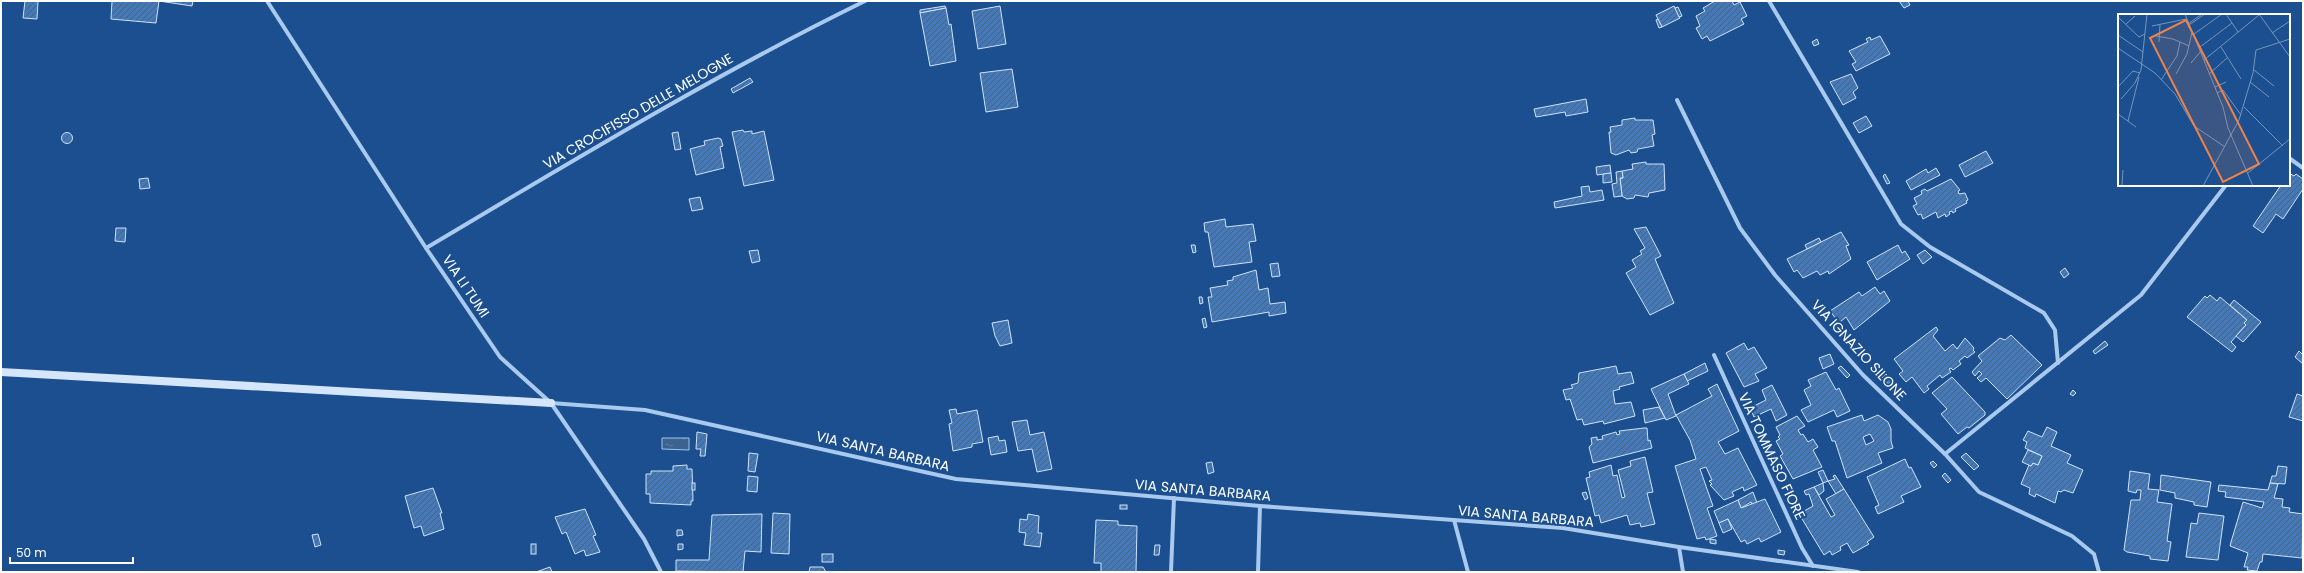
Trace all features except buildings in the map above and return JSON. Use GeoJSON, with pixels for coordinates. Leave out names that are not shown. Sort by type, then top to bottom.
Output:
{"type":"FeatureCollection","features":[{"type":"Feature","properties":{"kind":"street","name":"VIA LI TUMI"},"geometry":{"type":"LineString","coordinates":[[267,1],[426,248],[500,357],[551,403],[644,540],[661,572]]}},
{"type":"Feature","properties":{"kind":"street","name":"VIA CROCIFISSO DELLE MELOGNE"},"geometry":{"type":"LineString","coordinates":[[426,248],[596,146],[757,56],[865,1]]}},
{"type":"Feature","properties":{"kind":"street"},"geometry":{"type":"LineString","coordinates":[[1769,1],[1901,224],[1930,247],[2044,313],[2055,330],[2058,362]]}},
{"type":"Feature","properties":{"kind":"street","name":"VIA IGNAZIO SILONE"},"geometry":{"type":"LineString","coordinates":[[1678,100],[1740,228],[1775,275],[1863,375],[1945,454],[1979,492],[2072,536],[2094,554],[2099,572]]}},
{"type":"Feature","properties":{"kind":"street"},"geometry":{"type":"LineString","coordinates":[[2290,159],[2303,168]]}},
{"type":"Feature","properties":{"kind":"street"},"geometry":{"type":"LineString","coordinates":[[1945,454],[2141,295],[2225,186]]}},
{"type":"Feature","properties":{"kind":"street","name":"VIA TOMMASO FIORE"},"geometry":{"type":"LineString","coordinates":[[1714,355],[1802,548],[1813,566]]}},
{"type":"Feature","properties":{"kind":"street"},"geometry":{"type":"LineString","coordinates":[[1,372],[551,403]]}},
{"type":"Feature","properties":{"kind":"street","name":"VIA SANTA BARBARA"},"geometry":{"type":"LineString","coordinates":[[551,403],[645,410],[956,479],[1260,506],[1563,528],[1678,547],[1858,572]]}},
{"type":"Feature","properties":{"kind":"street"},"geometry":{"type":"LineString","coordinates":[[1170,572],[1174,498]]}},
{"type":"Feature","properties":{"kind":"street"},"geometry":{"type":"LineString","coordinates":[[1258,572],[1260,506]]}},
{"type":"Feature","properties":{"kind":"street"},"geometry":{"type":"LineString","coordinates":[[1454,520],[1468,572]]}},
{"type":"Feature","properties":{"kind":"street"},"geometry":{"type":"LineString","coordinates":[[1678,547],[1683,572]]}},
{"type":"Feature","properties":{"kind":"water"},"geometry":{"type":"Polygon","coordinates":[[[662,438],[689,438],[689,450],[662,449],[662,438]]]}}]}
